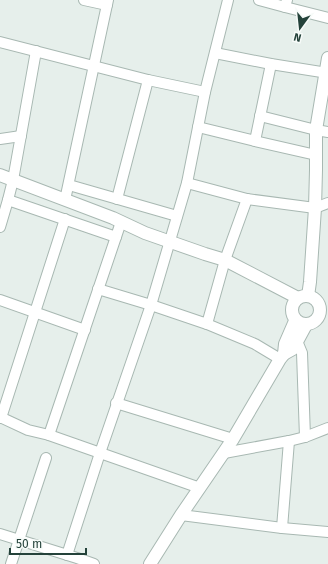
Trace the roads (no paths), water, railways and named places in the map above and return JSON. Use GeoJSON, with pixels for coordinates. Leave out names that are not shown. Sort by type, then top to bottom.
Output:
{"type":"FeatureCollection","features":[{"type":"Feature","properties":{"kind":"street"},"geometry":{"type":"LineString","coordinates":[[65,200],[108,3],[84,0]]}},
{"type":"Feature","properties":{"kind":"street"},"geometry":{"type":"LineString","coordinates":[[73,559],[100,453],[151,305],[178,216],[187,182],[204,92],[228,0]]}},
{"type":"Feature","properties":{"kind":"street"},"geometry":{"type":"LineString","coordinates":[[259,0],[286,3],[328,18]]}},
{"type":"Feature","properties":{"kind":"street"},"geometry":{"type":"LineString","coordinates":[[0,42],[94,67],[204,92]]}},
{"type":"Feature","properties":{"kind":"street"},"geometry":{"type":"LineString","coordinates":[[0,227],[13,180],[36,51]]}},
{"type":"Feature","properties":{"kind":"street"},"geometry":{"type":"LineString","coordinates":[[215,53],[327,73]]}},
{"type":"Feature","properties":{"kind":"street"},"geometry":{"type":"LineString","coordinates":[[303,297],[310,282],[315,208],[316,155],[322,131],[328,58]]}},
{"type":"Feature","properties":{"kind":"street"},"geometry":{"type":"LineString","coordinates":[[255,141],[271,64]]}},
{"type":"Feature","properties":{"kind":"street"},"geometry":{"type":"LineString","coordinates":[[117,199],[148,80]]}},
{"type":"Feature","properties":{"kind":"street"},"geometry":{"type":"LineString","coordinates":[[260,116],[322,131]]}},
{"type":"Feature","properties":{"kind":"street"},"geometry":{"type":"LineString","coordinates":[[198,127],[316,155]]}},
{"type":"Feature","properties":{"kind":"street"},"geometry":{"type":"LineString","coordinates":[[0,139],[21,136]]}},
{"type":"Feature","properties":{"kind":"street"},"geometry":{"type":"LineString","coordinates":[[0,174],[170,242],[225,260],[303,297]]}},
{"type":"Feature","properties":{"kind":"street"},"geometry":{"type":"LineString","coordinates":[[187,182],[247,199],[315,208],[328,203]]}},
{"type":"Feature","properties":{"kind":"street"},"geometry":{"type":"LineString","coordinates":[[69,185],[178,216]]}},
{"type":"Feature","properties":{"kind":"street"},"geometry":{"type":"LineString","coordinates":[[207,324],[225,260],[247,199]]}},
{"type":"Feature","properties":{"kind":"street"},"geometry":{"type":"LineString","coordinates":[[8,200],[116,237]]}},
{"type":"Feature","properties":{"kind":"street"},"geometry":{"type":"LineString","coordinates":[[65,219],[0,418],[28,430],[49,435],[200,488]]}},
{"type":"Feature","properties":{"kind":"street"},"geometry":{"type":"LineString","coordinates":[[49,435],[121,222]]}},
{"type":"Feature","properties":{"kind":"street"},"geometry":{"type":"LineString","coordinates":[[98,289],[207,324],[282,356]]}},
{"type":"Feature","properties":{"kind":"street"},"geometry":{"type":"LineString","coordinates":[[303,297],[312,297],[324,305],[320,310],[320,314],[323,319],[310,324],[300,323],[292,314],[291,310],[294,301],[303,297]]}},
{"type":"Feature","properties":{"kind":"street"},"geometry":{"type":"LineString","coordinates":[[0,300],[85,330]]}},
{"type":"Feature","properties":{"kind":"street"},"geometry":{"type":"LineString","coordinates":[[282,356],[293,349],[297,341],[300,323]]}},
{"type":"Feature","properties":{"kind":"street"},"geometry":{"type":"LineString","coordinates":[[150,564],[181,515],[233,439],[282,356],[285,344],[300,323]]}},
{"type":"Feature","properties":{"kind":"street"},"geometry":{"type":"LineString","coordinates":[[297,341],[302,353],[305,437]]}},
{"type":"Feature","properties":{"kind":"street"},"geometry":{"type":"LineString","coordinates":[[116,403],[233,439]]}},
{"type":"Feature","properties":{"kind":"street"},"geometry":{"type":"LineString","coordinates":[[224,453],[289,441],[305,437],[328,428]]}},
{"type":"Feature","properties":{"kind":"street"},"geometry":{"type":"LineString","coordinates":[[282,528],[289,441]]}},
{"type":"Feature","properties":{"kind":"street"},"geometry":{"type":"LineString","coordinates":[[11,564],[46,458]]}},
{"type":"Feature","properties":{"kind":"street"},"geometry":{"type":"LineString","coordinates":[[181,515],[282,528],[328,532]]}},
{"type":"Feature","properties":{"kind":"street"},"geometry":{"type":"LineString","coordinates":[[0,534],[73,559],[94,564]]}}]}
